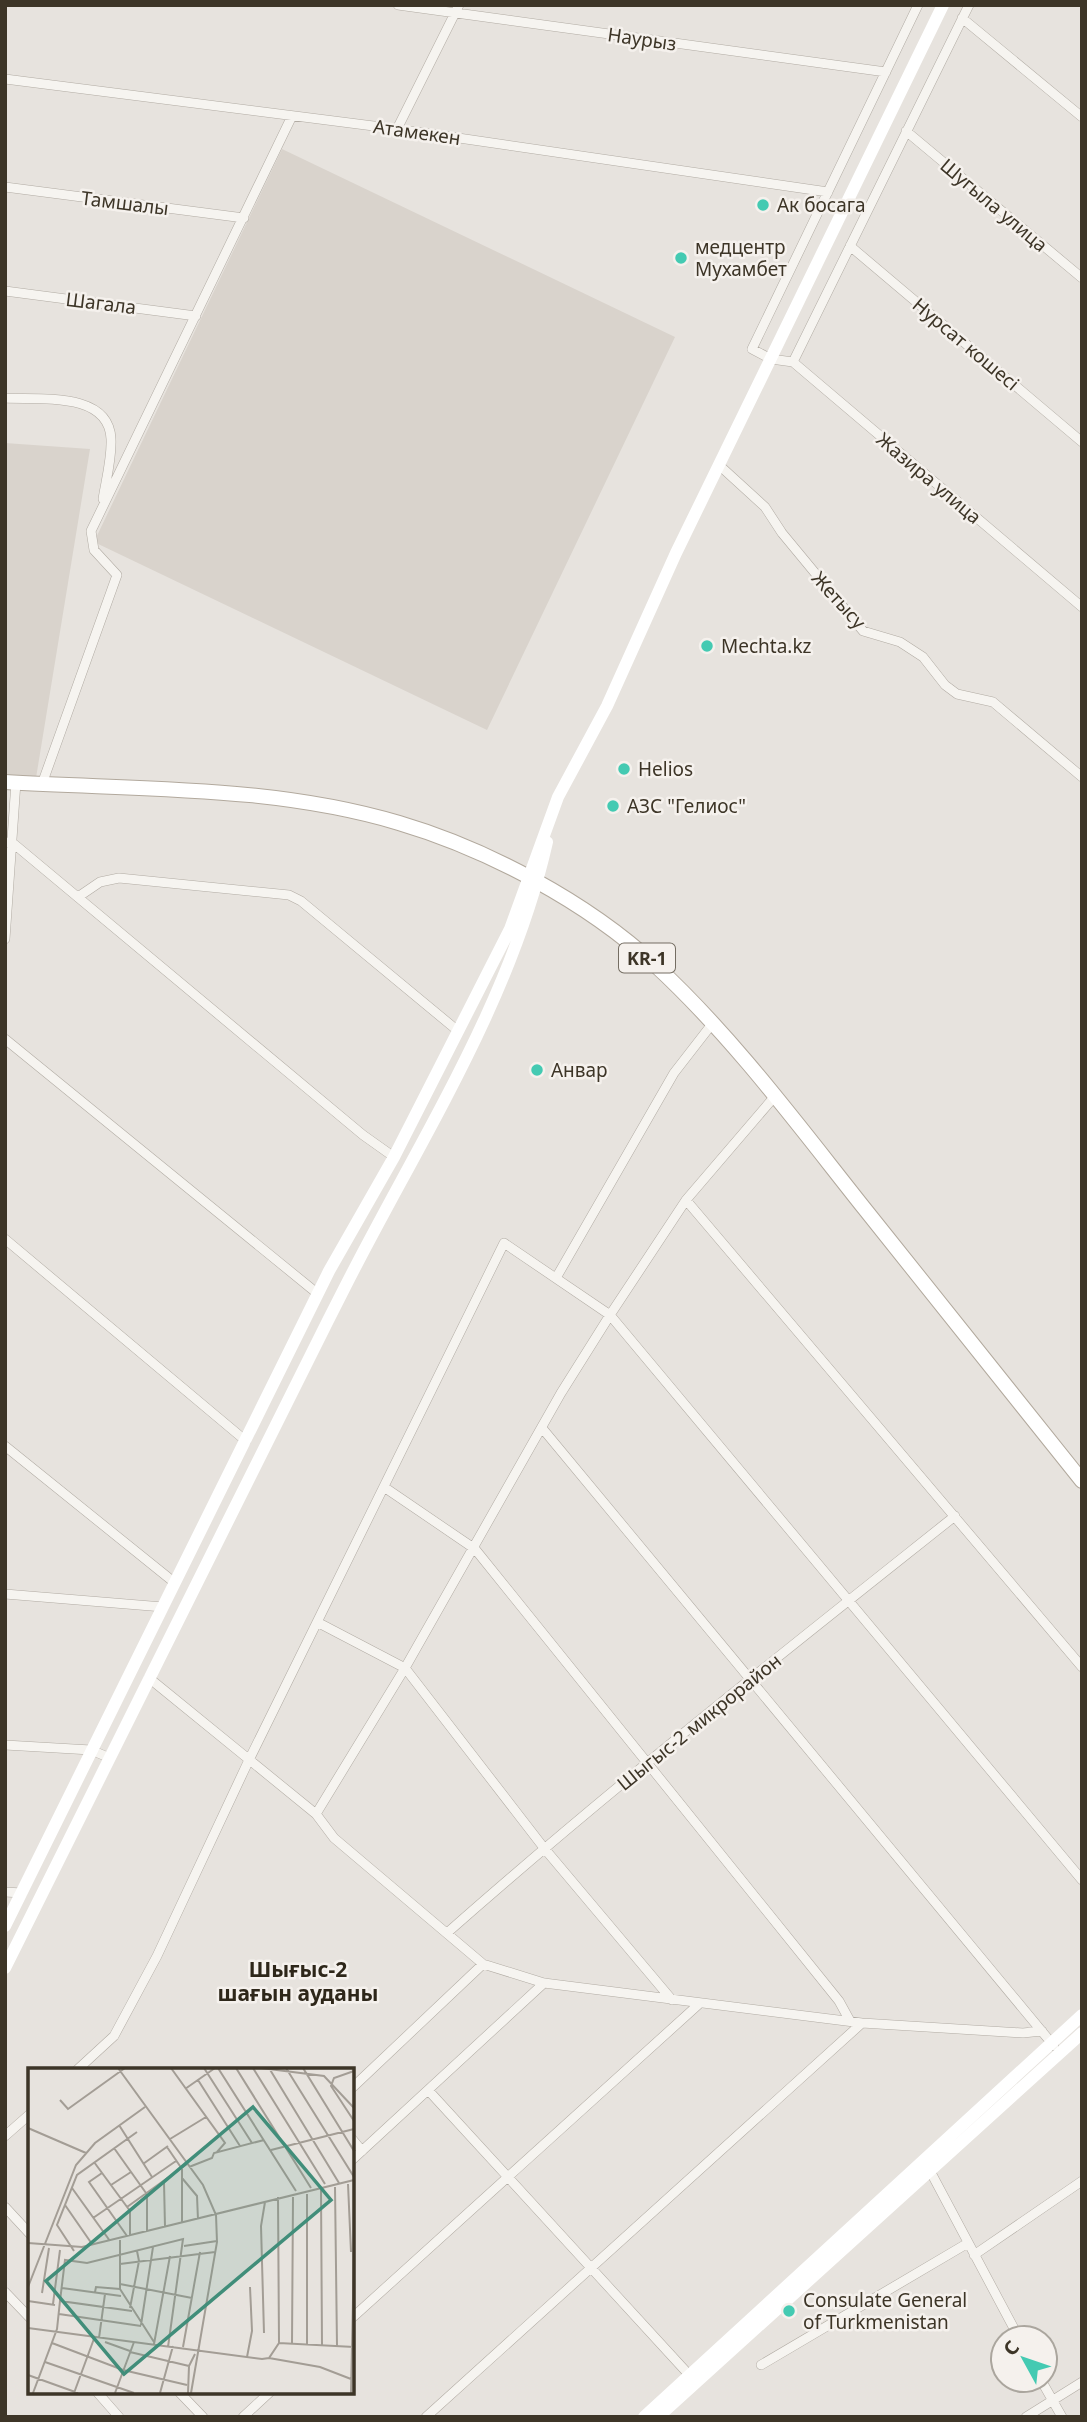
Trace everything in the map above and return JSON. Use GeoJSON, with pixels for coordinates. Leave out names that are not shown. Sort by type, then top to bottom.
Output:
{"type":"FeatureCollection","features":[{"type":"Feature","properties":{"kind":"main road"},"geometry":{"type":"LineString","coordinates":[[5,1968],[347,1283],[452,1090],[533,880],[558,797],[607,706],[719,465],[943,5]]}},
{"type":"Feature","properties":{"kind":"main road","name":"KR-1"},"geometry":{"type":"LineString","coordinates":[[10,782],[245,794],[322,806],[399,823],[474,852],[533,880],[647,958],[712,1024],[775,1096],[1082,1480]]}},
{"type":"Feature","properties":{"kind":"main road"},"geometry":{"type":"LineString","coordinates":[[5,1927],[329,1271],[394,1157],[533,880]]}},
{"type":"Feature","properties":{"kind":"main road"},"geometry":{"type":"LineString","coordinates":[[329,1271],[347,1283]]}},
{"type":"Feature","properties":{"kind":"main road"},"geometry":{"type":"LineString","coordinates":[[659,2417],[693,2379],[1056,2048],[1082,2015]]}},
{"type":"Feature","properties":{"kind":"main road"},"geometry":{"type":"LineString","coordinates":[[1056,2048],[1082,2034]]}},
{"type":"Feature","properties":{"kind":"main road"},"geometry":{"type":"LineString","coordinates":[[644,2417],[669,2407]]}},
{"type":"Feature","properties":{"kind":"street","name":"Наурыз"},"geometry":{"type":"LineString","coordinates":[[398,5],[457,9],[886,72]]}},
{"type":"Feature","properties":{"kind":"street"},"geometry":{"type":"LineString","coordinates":[[918,5],[752,349],[771,359],[793,362],[969,5]]}},
{"type":"Feature","properties":{"kind":"street"},"geometry":{"type":"LineString","coordinates":[[397,129],[457,9]]}},
{"type":"Feature","properties":{"kind":"street"},"geometry":{"type":"LineString","coordinates":[[962,18],[1082,117]]}},
{"type":"Feature","properties":{"kind":"street","name":"Атамекен"},"geometry":{"type":"LineString","coordinates":[[5,79],[397,129],[828,192]]}},
{"type":"Feature","properties":{"kind":"street"},"geometry":{"type":"LineString","coordinates":[[43,784],[117,575],[99,557],[91,541],[92,531],[292,116]]}},
{"type":"Feature","properties":{"kind":"street","name":"Шугыла улица"},"geometry":{"type":"LineString","coordinates":[[906,131],[1082,278]]}},
{"type":"Feature","properties":{"kind":"street","name":"Тамшалы"},"geometry":{"type":"LineString","coordinates":[[5,187],[244,218]]}},
{"type":"Feature","properties":{"kind":"street","name":"Нурсат кошесi"},"geometry":{"type":"LineString","coordinates":[[850,246],[1082,442]]}},
{"type":"Feature","properties":{"kind":"street","name":"Шагала"},"geometry":{"type":"LineString","coordinates":[[5,291],[197,316]]}},
{"type":"Feature","properties":{"kind":"street","name":"Жазира улица"},"geometry":{"type":"LineString","coordinates":[[793,362],[1082,607]]}},
{"type":"Feature","properties":{"kind":"street"},"geometry":{"type":"LineString","coordinates":[[5,398],[85,404],[98,411],[108,423],[111,439],[102,509]]}},
{"type":"Feature","properties":{"kind":"street","name":"Жетысу"},"geometry":{"type":"LineString","coordinates":[[719,465],[765,507],[782,533],[863,631],[900,642],[923,657],[945,685],[957,694],[993,702],[1082,777]]}},
{"type":"Feature","properties":{"kind":"street"},"geometry":{"type":"LineString","coordinates":[[5,939],[10,782]]}},
{"type":"Feature","properties":{"kind":"street"},"geometry":{"type":"LineString","coordinates":[[9,843],[78,897],[352,1126],[394,1157]]}},
{"type":"Feature","properties":{"kind":"street"},"geometry":{"type":"LineString","coordinates":[[78,897],[100,882],[119,878],[289,895],[301,901],[458,1031]]}},
{"type":"Feature","properties":{"kind":"street"},"geometry":{"type":"LineString","coordinates":[[556,1278],[674,1073],[712,1024]]}},
{"type":"Feature","properties":{"kind":"street"},"geometry":{"type":"LineString","coordinates":[[5,1039],[318,1294]]}},
{"type":"Feature","properties":{"kind":"street"},"geometry":{"type":"LineString","coordinates":[[316,1814],[405,1668],[610,1315],[713,1164],[775,1096]]}},
{"type":"Feature","properties":{"kind":"street"},"geometry":{"type":"LineString","coordinates":[[686,1200],[1082,1667]]}},
{"type":"Feature","properties":{"kind":"street"},"geometry":{"type":"LineString","coordinates":[[5,1239],[246,1441]]}},
{"type":"Feature","properties":{"kind":"street"},"geometry":{"type":"LineString","coordinates":[[79,2068],[114,2036],[156,1956],[248,1762],[504,1243],[610,1315],[1082,1880]]}},
{"type":"Feature","properties":{"kind":"street"},"geometry":{"type":"LineString","coordinates":[[542,1428],[1056,2048]]}},
{"type":"Feature","properties":{"kind":"street"},"geometry":{"type":"LineString","coordinates":[[5,1446],[175,1583]]}},
{"type":"Feature","properties":{"kind":"street"},"geometry":{"type":"LineString","coordinates":[[384,1487],[475,1549],[839,2001],[850,2021]]}},
{"type":"Feature","properties":{"kind":"street","name":"Шыгыс-2 микрорайон"},"geometry":{"type":"LineString","coordinates":[[447,1933],[544,1848],[751,1677],[955,1516]]}},
{"type":"Feature","properties":{"kind":"street"},"geometry":{"type":"LineString","coordinates":[[5,1594],[163,1607]]}},
{"type":"Feature","properties":{"kind":"street"},"geometry":{"type":"LineString","coordinates":[[317,1622],[405,1668],[544,1848],[672,2000]]}},
{"type":"Feature","properties":{"kind":"street"},"geometry":{"type":"LineString","coordinates":[[149,1678],[248,1762],[316,1814],[334,1838],[483,1964],[544,1983],[699,2004],[862,2023],[1023,2033],[1042,2031]]}},
{"type":"Feature","properties":{"kind":"street"},"geometry":{"type":"LineString","coordinates":[[5,1745],[91,1750],[110,1758]]}},
{"type":"Feature","properties":{"kind":"street"},"geometry":{"type":"LineString","coordinates":[[5,1892],[22,1893]]}},
{"type":"Feature","properties":{"kind":"street"},"geometry":{"type":"LineString","coordinates":[[354,2086],[483,1964]]}},
{"type":"Feature","properties":{"kind":"street"},"geometry":{"type":"LineString","coordinates":[[354,2158],[544,1983]]}},
{"type":"Feature","properties":{"kind":"street"},"geometry":{"type":"LineString","coordinates":[[354,2316],[699,2004]]}},
{"type":"Feature","properties":{"kind":"street"},"geometry":{"type":"LineString","coordinates":[[426,2417],[862,2023]]}},
{"type":"Feature","properties":{"kind":"street"},"geometry":{"type":"LineString","coordinates":[[428,2090],[594,2267],[693,2379]]}},
{"type":"Feature","properties":{"kind":"street"},"geometry":{"type":"LineString","coordinates":[[5,2136],[28,2116]]}},
{"type":"Feature","properties":{"kind":"street"},"geometry":{"type":"LineString","coordinates":[[354,2141],[362,2151]]}},
{"type":"Feature","properties":{"kind":"street"},"geometry":{"type":"LineString","coordinates":[[927,2165],[1011,2324]]}},
{"type":"Feature","properties":{"kind":"street"},"geometry":{"type":"LineString","coordinates":[[974,2255],[1082,2181]]}},
{"type":"Feature","properties":{"kind":"street"},"geometry":{"type":"LineString","coordinates":[[5,2207],[28,2232]]}},
{"type":"Feature","properties":{"kind":"street"},"geometry":{"type":"LineString","coordinates":[[761,2365],[968,2243]]}},
{"type":"Feature","properties":{"kind":"street"},"geometry":{"type":"LineString","coordinates":[[5,2292],[28,2316]]}},
{"type":"Feature","properties":{"kind":"street"},"geometry":{"type":"LineString","coordinates":[[1026,2417],[1082,2382]]}},
{"type":"Feature","properties":{"kind":"street"},"geometry":{"type":"LineString","coordinates":[[99,2394],[119,2417]]}},
{"type":"Feature","properties":{"kind":"street"},"geometry":{"type":"LineString","coordinates":[[181,2394],[203,2417]]}},
{"type":"Feature","properties":{"kind":"street"},"geometry":{"type":"LineString","coordinates":[[243,2417],[268,2394]]}},
{"type":"Feature","properties":{"kind":"street"},"geometry":{"type":"LineString","coordinates":[[1049,2394],[1062,2417]]}},
{"type":"Feature","properties":{"kind":"shaded area"},"geometry":{"type":"Polygon","coordinates":[[[282,149],[675,337],[487,730],[94,542],[282,149]]]}},
{"type":"Feature","properties":{"kind":"shaded area"},"geometry":{"type":"Polygon","coordinates":[[[5,443],[90,449],[35,784],[5,781],[5,443]]]}},
{"type":"Feature","properties":{"kind":"place","name":"Ак босага"},"geometry":{"type":"Point","coordinates":[763,205]}},
{"type":"Feature","properties":{"kind":"place","name":"медцентр Мухамбет"},"geometry":{"type":"Point","coordinates":[681,258]}},
{"type":"Feature","properties":{"kind":"place","name":"Mechta.kz"},"geometry":{"type":"Point","coordinates":[707,646]}},
{"type":"Feature","properties":{"kind":"place","name":"Helios"},"geometry":{"type":"Point","coordinates":[624,769]}},
{"type":"Feature","properties":{"kind":"place","name":"АЗС \"Гелиос\""},"geometry":{"type":"Point","coordinates":[613,806]}},
{"type":"Feature","properties":{"kind":"place","name":"Анвар"},"geometry":{"type":"Point","coordinates":[537,1070]}},
{"type":"Feature","properties":{"kind":"place","name":"Consulate General of Turkmenistan"},"geometry":{"type":"Point","coordinates":[789,2311]}},
{"type":"Feature","properties":{"kind":"district","name":"Шығыс-2 шағын ауданы"},"geometry":{"type":"Point","coordinates":[298,1981]}}]}
